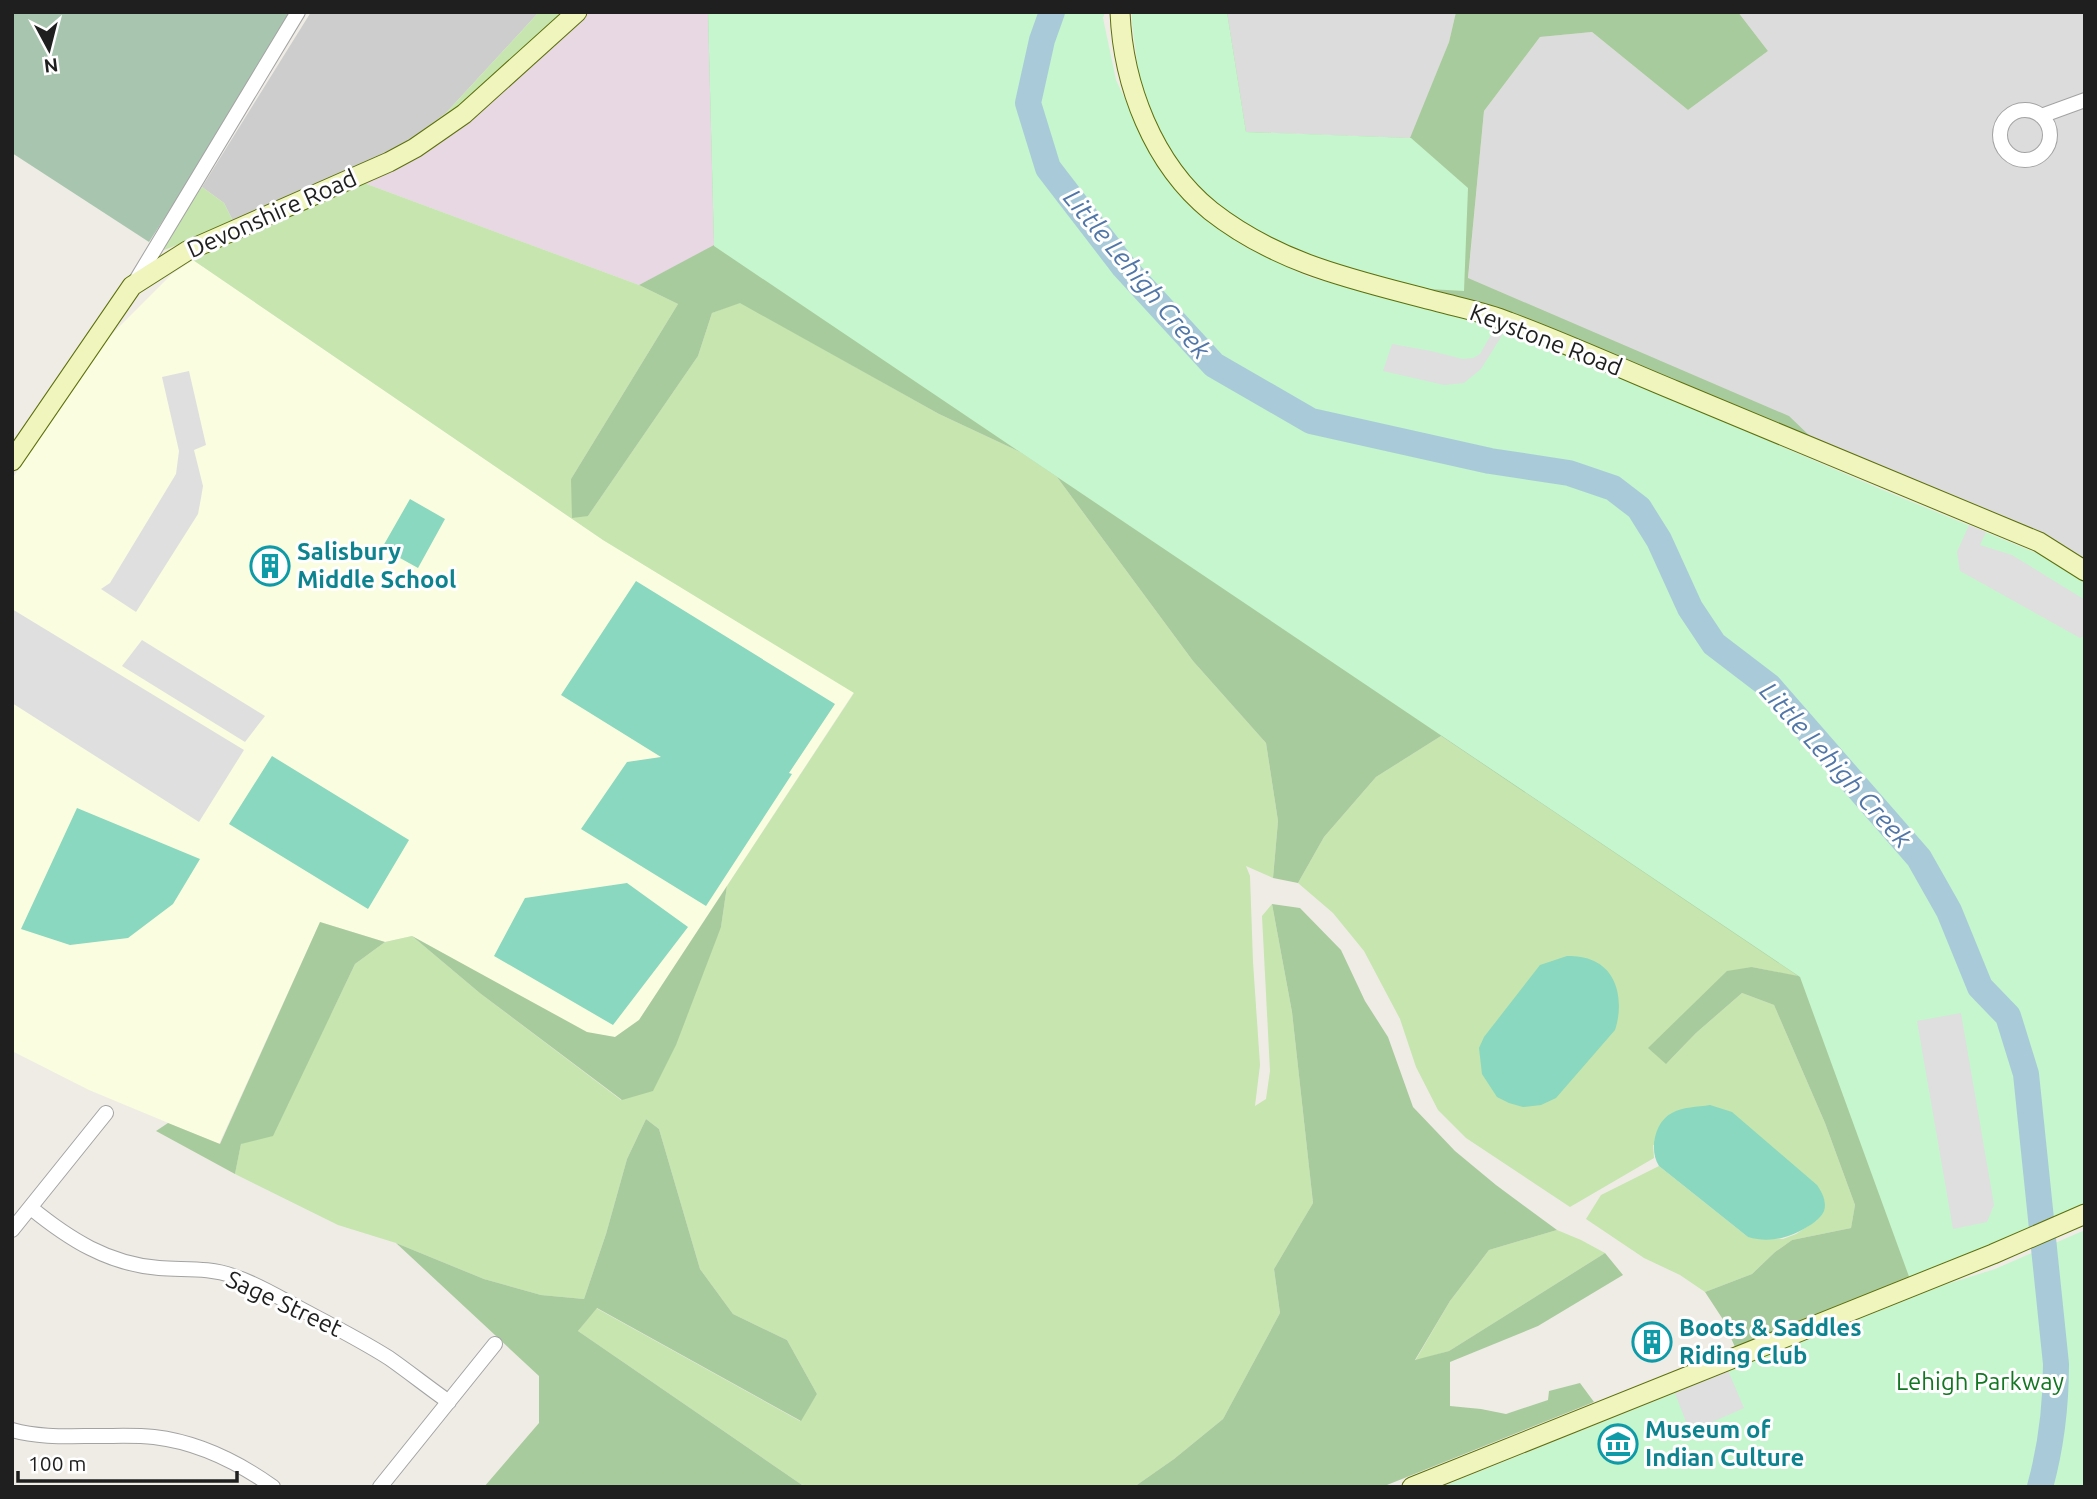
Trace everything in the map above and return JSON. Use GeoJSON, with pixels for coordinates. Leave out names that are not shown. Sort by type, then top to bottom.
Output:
{"type":"FeatureCollection","features":[{"type":"Feature","properties":{"kind":"street"},"geometry":{"type":"LineString","coordinates":[[132,286],[298,12]]}},
{"type":"Feature","properties":{"kind":"street","name":"Devonshire Road"},"geometry":{"type":"LineString","coordinates":[[12,461],[132,286],[187,251],[415,148],[464,114],[577,12]]}},
{"type":"Feature","properties":{"kind":"street","name":"Keystone Road"},"geometry":{"type":"LineString","coordinates":[[1120,12],[1123,49],[1130,79],[1140,108],[1167,162],[1185,187],[1209,209],[1264,246],[1324,271],[1508,321],[2039,542],[2085,571]]}},
{"type":"Feature","properties":{"kind":"street"},"geometry":{"type":"LineString","coordinates":[[2041,116],[2085,100]]}},
{"type":"Feature","properties":{"kind":"street"},"geometry":{"type":"LineString","coordinates":[[12,1230],[106,1113]]}},
{"type":"Feature","properties":{"kind":"street","name":"Sage Street"},"geometry":{"type":"LineString","coordinates":[[30,1208],[57,1230],[104,1256],[156,1268],[209,1270],[249,1282],[347,1333],[388,1358],[449,1402]]}},
{"type":"Feature","properties":{"kind":"street"},"geometry":{"type":"LineString","coordinates":[[1412,1487],[1993,1254],[2085,1214]]}},
{"type":"Feature","properties":{"kind":"street"},"geometry":{"type":"LineString","coordinates":[[380,1487],[495,1345]]}},
{"type":"Feature","properties":{"kind":"street"},"geometry":{"type":"LineString","coordinates":[[12,1430],[44,1436],[152,1436],[176,1441],[204,1449],[233,1462],[273,1487]]}},
{"type":"Feature","properties":{"kind":"shaded area"},"geometry":{"type":"Polygon","coordinates":[[[12,12],[292,12],[238,105],[149,242],[12,153],[12,12]]]}},
{"type":"Feature","properties":{"kind":"shaded area"},"geometry":{"type":"Polygon","coordinates":[[[311,12],[539,12],[446,113],[402,146],[234,223],[224,203],[202,187],[311,12]]]}},
{"type":"Feature","properties":{"kind":"shaded area"},"geometry":{"type":"Polygon","coordinates":[[[587,12],[708,12],[714,246],[639,285],[364,183],[417,159],[485,108],[587,12]]]}},
{"type":"Feature","properties":{"kind":"shaded area"},"geometry":{"type":"Polygon","coordinates":[[[1227,12],[1456,12],[1449,42],[1411,138],[1246,132],[1227,12]]]}},
{"type":"Feature","properties":{"kind":"shaded area"},"geometry":{"type":"Polygon","coordinates":[[[1738,12],[2085,12],[2085,564],[1468,279],[1484,111],[1540,37],[1592,32],[1688,110],[1768,51],[1738,12]]]}},
{"type":"Feature","properties":{"kind":"shaded area"},"geometry":{"type":"Polygon","coordinates":[[[193,260],[603,540],[854,692],[639,1020],[615,1037],[583,1032],[412,936],[385,942],[320,922],[219,1144],[89,1090],[12,1051],[12,479],[103,343],[172,274],[193,260]]]}},
{"type":"Feature","properties":{"kind":"shaded area"},"geometry":{"type":"Polygon","coordinates":[[[1496,326],[1506,329],[1481,369],[1464,383],[1444,385],[1383,371],[1392,344],[1463,359],[1473,358],[1480,354],[1496,326]]]}},
{"type":"Feature","properties":{"kind":"shaded area"},"geometry":{"type":"Polygon","coordinates":[[[189,371],[206,445],[194,450],[203,486],[198,514],[136,612],[101,589],[110,583],[176,474],[179,451],[162,377],[189,371]]]}},
{"type":"Feature","properties":{"kind":"shaded area"},"geometry":{"type":"Polygon","coordinates":[[[1969,525],[1986,532],[1980,545],[2012,555],[2085,600],[2085,635],[2080,638],[1960,571],[1957,552],[1969,525]]]}},
{"type":"Feature","properties":{"kind":"shaded area"},"geometry":{"type":"Polygon","coordinates":[[[12,609],[244,750],[199,822],[12,703],[12,609]]]}},
{"type":"Feature","properties":{"kind":"shaded area"},"geometry":{"type":"Polygon","coordinates":[[[142,640],[265,716],[245,742],[122,666],[142,640]]]}},
{"type":"Feature","properties":{"kind":"shaded area"},"geometry":{"type":"Polygon","coordinates":[[[1961,1013],[1994,1205],[1987,1222],[1953,1229],[1917,1021],[1961,1013]]]}},
{"type":"Feature","properties":{"kind":"shaded area"},"geometry":{"type":"Polygon","coordinates":[[[1724,1361],[1744,1408],[1690,1432],[1671,1383],[1724,1361]]]}},
{"type":"Feature","properties":{"kind":"green space"},"geometry":{"type":"Polygon","coordinates":[[[539,12],[568,12],[453,113],[402,146],[446,113],[539,12]]]}},
{"type":"Feature","properties":{"kind":"green space"},"geometry":{"type":"Polygon","coordinates":[[[708,12],[995,64],[1558,489],[1968,1257],[1735,1347],[1722,1318],[1705,1292],[1752,1274],[1792,1240],[1851,1228],[1855,1205],[1825,1123],[1774,1005],[1742,993],[1696,1033],[1666,1064],[1648,1048],[1727,971],[1752,967],[1798,976],[1441,736],[1376,777],[1324,837],[1298,883],[1273,878],[1278,821],[1266,743],[1193,661],[1057,477],[1020,452],[939,414],[740,303],[712,313],[698,356],[588,516],[572,518],[571,479],[678,304],[639,285],[714,245],[708,12]]]}},
{"type":"Feature","properties":{"kind":"green space"},"geometry":{"type":"Polygon","coordinates":[[[708,12],[1105,12],[1103,18],[1116,80],[1147,146],[1191,208],[1245,247],[1309,277],[1512,331],[2041,555],[2085,581],[2085,1205],[1911,1282],[1800,977],[714,246],[708,12]]]}},
{"type":"Feature","properties":{"kind":"green space"},"geometry":{"type":"Polygon","coordinates":[[[1132,12],[1227,12],[1246,132],[1410,138],[1449,42],[1456,12],[1738,12],[1768,51],[1688,110],[1592,32],[1540,37],[1484,111],[1468,278],[1789,416],[1813,439],[1453,296],[1342,268],[1132,23],[1132,12]]]}},
{"type":"Feature","properties":{"kind":"green space"},"geometry":{"type":"Polygon","coordinates":[[[1132,12],[1227,12],[1246,132],[1411,138],[1468,188],[1464,291],[1429,289],[1342,268],[1285,248],[1212,202],[1182,170],[1158,129],[1139,77],[1132,12]]]}},
{"type":"Feature","properties":{"kind":"green space"},"geometry":{"type":"Polygon","coordinates":[[[364,183],[639,285],[678,304],[571,479],[588,516],[698,356],[712,313],[740,302],[939,414],[1020,452],[1057,477],[1193,661],[1266,743],[1278,821],[1273,878],[1246,866],[1250,876],[1260,1065],[1255,1106],[1266,1099],[1270,1071],[1262,916],[1272,904],[1292,1012],[1313,1203],[1274,1269],[1280,1313],[1223,1419],[1134,1487],[805,1487],[578,1331],[596,1308],[800,1421],[817,1394],[787,1340],[733,1314],[700,1269],[659,1129],[646,1119],[627,1159],[584,1299],[541,1295],[484,1279],[396,1243],[338,1225],[235,1174],[241,1144],[331,1014],[355,964],[385,942],[412,936],[481,994],[621,1100],[721,927],[727,886],[854,693],[603,540],[193,260],[364,183]]]}},
{"type":"Feature","properties":{"kind":"green space"},"geometry":{"type":"Polygon","coordinates":[[[202,187],[224,203],[234,223],[164,250],[162,247],[168,235],[202,187]]]}},
{"type":"Feature","properties":{"kind":"green space"},"geometry":{"type":"Polygon","coordinates":[[[410,499],[445,519],[418,568],[382,548],[410,499]]]}},
{"type":"Feature","properties":{"kind":"green space"},"geometry":{"type":"Polygon","coordinates":[[[636,581],[835,704],[706,906],[581,829],[627,762],[661,757],[561,695],[636,581]]]}},
{"type":"Feature","properties":{"kind":"green space"},"geometry":{"type":"Polygon","coordinates":[[[1441,736],[1800,977],[1752,967],[1666,1064],[1696,1033],[1742,993],[1774,1005],[1825,1123],[1855,1205],[1851,1228],[1792,1240],[1752,1274],[1705,1292],[1680,1275],[1644,1258],[1586,1219],[1601,1195],[1659,1166],[1748,1237],[1783,1239],[1817,1220],[1653,1145],[1654,1158],[1570,1207],[1466,1138],[1438,1110],[1416,1067],[1400,1019],[1364,951],[1333,913],[1298,883],[1324,837],[1376,777],[1441,736]]]}},
{"type":"Feature","properties":{"kind":"green space"},"geometry":{"type":"Polygon","coordinates":[[[272,756],[409,840],[368,909],[229,824],[272,756]]]}},
{"type":"Feature","properties":{"kind":"green space"},"geometry":{"type":"Polygon","coordinates":[[[77,808],[200,859],[173,904],[128,938],[70,945],[21,929],[77,808]]]}},
{"type":"Feature","properties":{"kind":"green space"},"geometry":{"type":"Polygon","coordinates":[[[627,883],[688,927],[613,1025],[494,956],[525,898],[627,883]]]}},
{"type":"Feature","properties":{"kind":"green space"},"geometry":{"type":"Polygon","coordinates":[[[727,886],[721,927],[676,1045],[653,1091],[622,1100],[481,994],[412,936],[587,1032],[615,1037],[639,1020],[727,886]]]}},
{"type":"Feature","properties":{"kind":"green space"},"geometry":{"type":"Polygon","coordinates":[[[1272,904],[1300,908],[1341,950],[1365,1001],[1388,1037],[1413,1107],[1455,1151],[1557,1230],[1489,1250],[1450,1301],[1415,1360],[1449,1351],[1605,1253],[1623,1275],[1538,1326],[1450,1362],[1450,1406],[1506,1414],[1548,1400],[1549,1391],[1580,1383],[1594,1402],[1382,1487],[1134,1487],[1223,1419],[1280,1313],[1274,1269],[1313,1203],[1292,1012],[1272,904]]]}},
{"type":"Feature","properties":{"kind":"green space"},"geometry":{"type":"Polygon","coordinates":[[[320,922],[385,942],[355,964],[273,1136],[241,1144],[235,1174],[156,1131],[168,1123],[220,1144],[320,922]]]}},
{"type":"Feature","properties":{"kind":"green space"},"geometry":{"type":"Polygon","coordinates":[[[1567,956],[1591,960],[1603,966],[1609,973],[1619,1001],[1615,1030],[1556,1098],[1541,1105],[1523,1107],[1509,1103],[1497,1097],[1482,1074],[1479,1048],[1484,1037],[1540,965],[1567,956]]]}},
{"type":"Feature","properties":{"kind":"green space"},"geometry":{"type":"Polygon","coordinates":[[[1710,1105],[1732,1112],[1817,1185],[1825,1208],[1817,1220],[1797,1233],[1782,1238],[1765,1240],[1748,1237],[1659,1166],[1654,1153],[1655,1137],[1666,1117],[1685,1108],[1710,1105]]]}},
{"type":"Feature","properties":{"kind":"green space"},"geometry":{"type":"Polygon","coordinates":[[[646,1119],[659,1129],[700,1269],[733,1314],[787,1340],[817,1394],[801,1421],[597,1308],[578,1331],[805,1487],[484,1487],[539,1423],[539,1376],[396,1243],[484,1279],[541,1295],[584,1299],[627,1159],[646,1119]]]}},
{"type":"Feature","properties":{"kind":"green space"},"geometry":{"type":"Polygon","coordinates":[[[1557,1230],[1605,1253],[1449,1351],[1415,1361],[1450,1301],[1489,1250],[1557,1230]]]}},
{"type":"Feature","properties":{"kind":"green space","name":"Lehigh Parkway"},"geometry":{"type":"Polygon","coordinates":[[[2085,1230],[2085,1487],[1441,1487],[1944,1285],[1995,1269],[2085,1230]]]}},
{"type":"Feature","properties":{"kind":"waterway","name":"Little Lehigh Creek"},"geometry":{"type":"LineString","coordinates":[[1052,12],[1042,40],[1028,103],[1048,168],[1124,267],[1214,365],[1311,421],[1490,461],[1569,473],[1613,488],[1639,508],[1659,540],[1690,608],[1714,644],[1769,686],[1919,858],[1949,911],[1980,987],[2008,1016],[2026,1074],[2056,1364],[2052,1426],[2040,1487]]}},
{"type":"Feature","properties":{"kind":"place","name":"Salisbury Middle School"},"geometry":{"type":"Point","coordinates":[270,566]}},
{"type":"Feature","properties":{"kind":"place","name":"Boots & Saddles Riding Club"},"geometry":{"type":"Point","coordinates":[1652,1342]}},
{"type":"Feature","properties":{"kind":"place","name":"Museum of Indian Culture"},"geometry":{"type":"Point","coordinates":[1618,1444]}}]}
